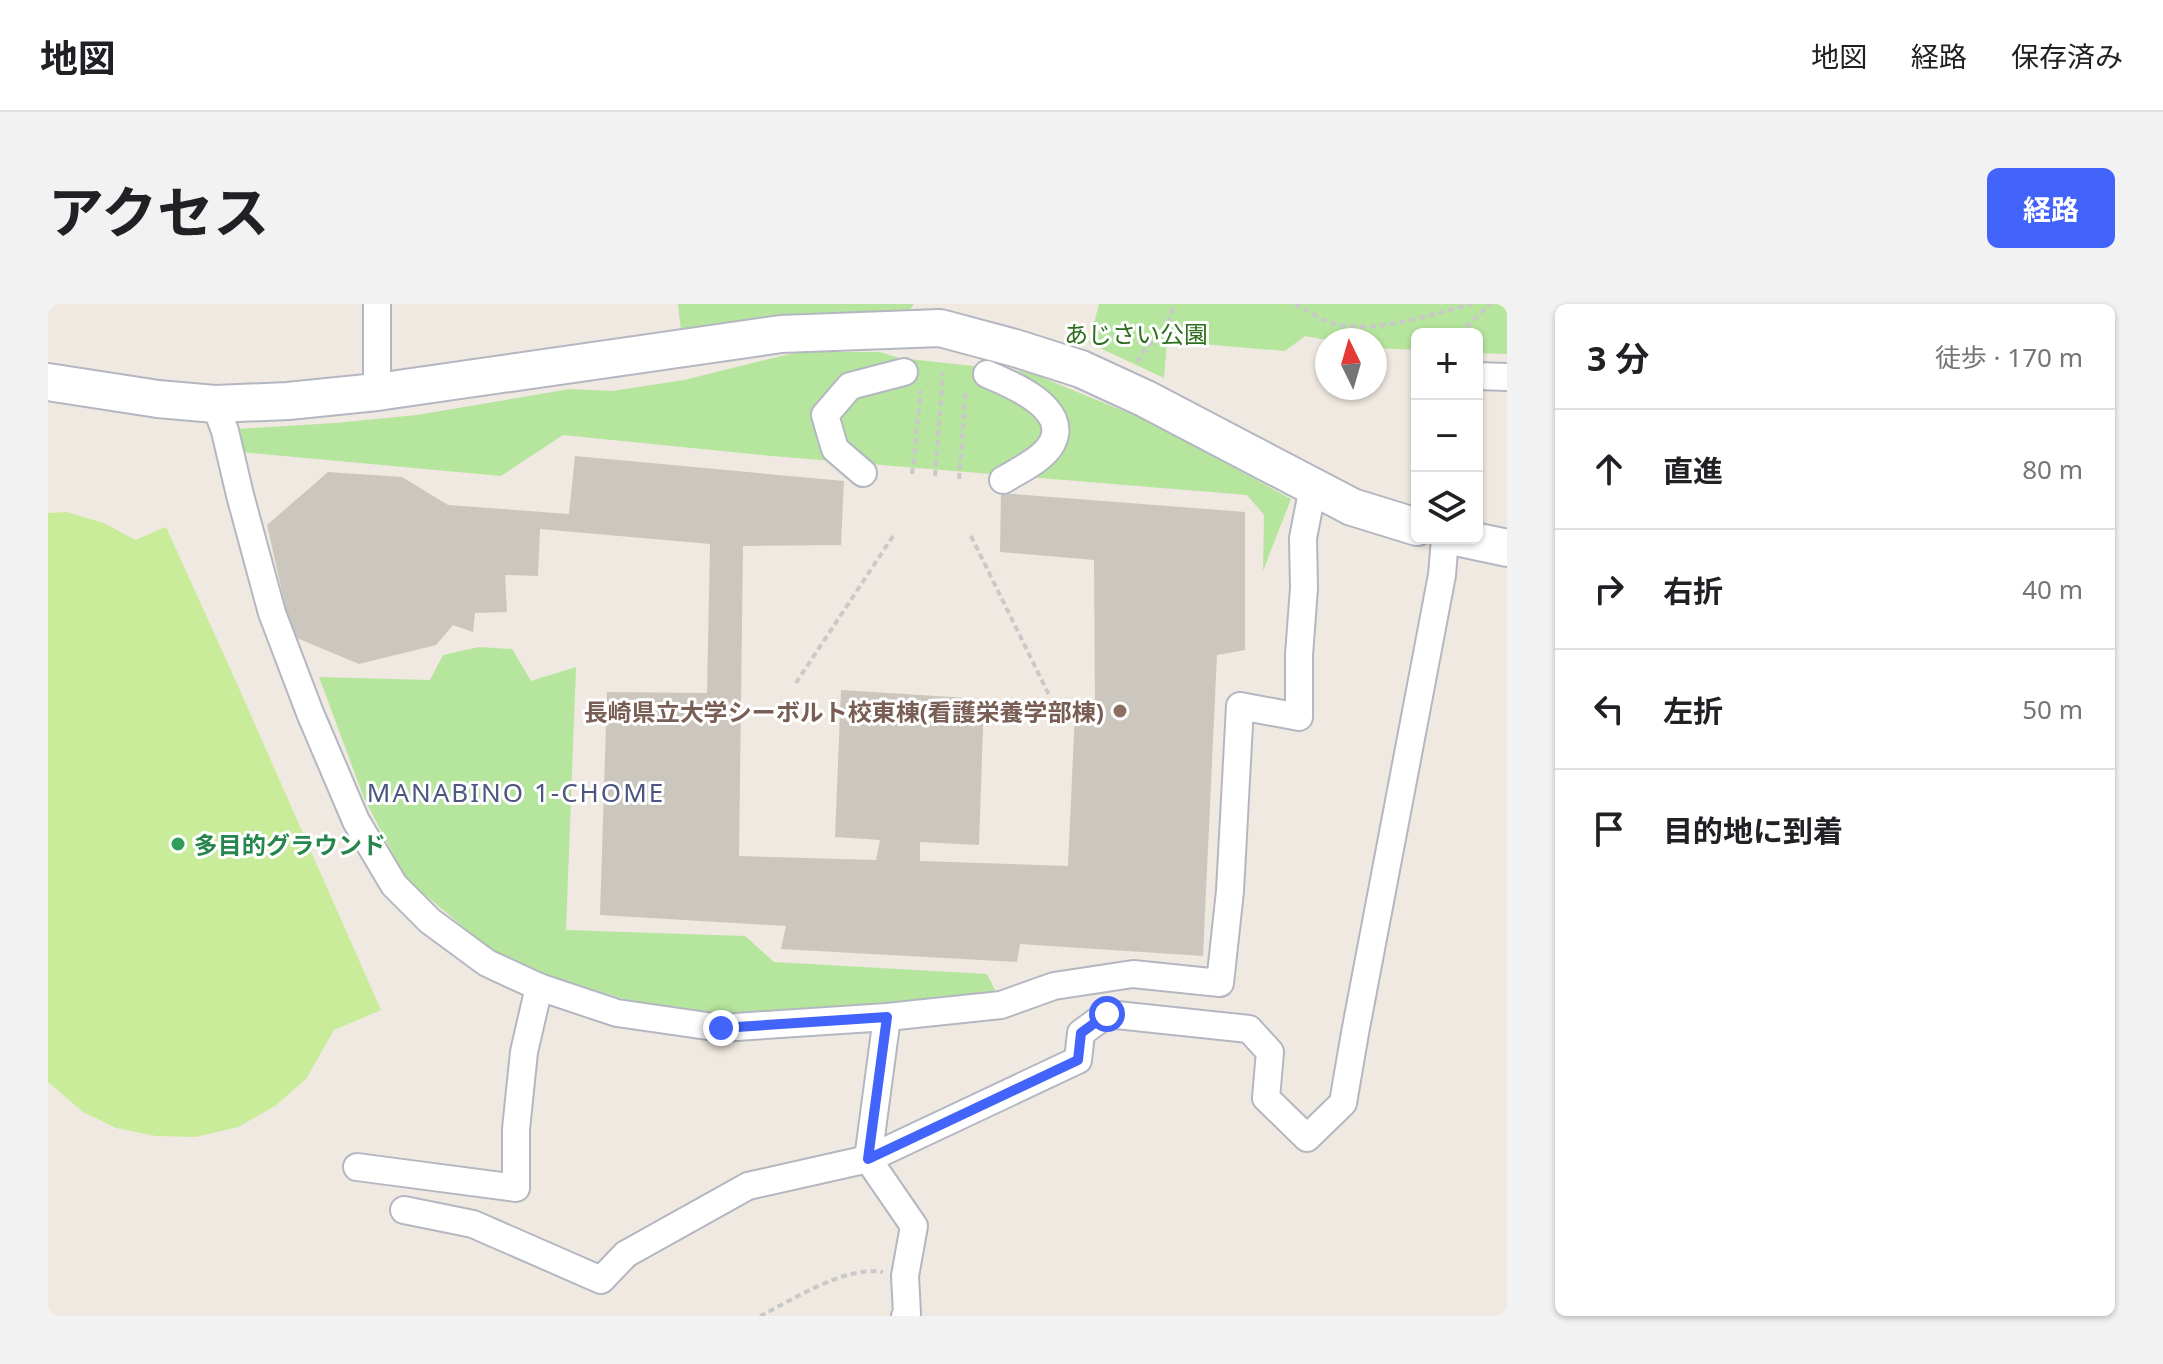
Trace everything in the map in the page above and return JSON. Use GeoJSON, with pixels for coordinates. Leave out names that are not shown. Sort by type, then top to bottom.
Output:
{"type":"FeatureCollection","features":[{"type":"Feature","properties":{"kind":"street"},"geometry":{"type":"LineString","coordinates":[[377,304],[377,392]]}},
{"type":"Feature","properties":{"kind":"street"},"geometry":{"type":"LineString","coordinates":[[48,382],[158,399],[215,404],[288,401],[377,392],[781,334],[941,316],[1015,348],[1081,369],[1352,507],[1411,525]]}},
{"type":"Feature","properties":{"kind":"street"},"geometry":{"type":"LineString","coordinates":[[977,376],[1020,388],[1048,409],[1055,429],[1052,444],[1032,464],[1003,480]]}},
{"type":"Feature","properties":{"kind":"street"},"geometry":{"type":"LineString","coordinates":[[1483,376],[1507,377]]}},
{"type":"Feature","properties":{"kind":"street"},"geometry":{"type":"LineString","coordinates":[[863,473],[835,449],[825,415],[850,386],[912,379]]}},
{"type":"Feature","properties":{"kind":"street"},"geometry":{"type":"LineString","coordinates":[[215,404],[225,431],[272,613],[356,821],[394,885],[430,921],[487,963],[539,987],[617,1013],[721,1028],[887,1017],[1001,1005],[1054,986],[1133,974],[1220,983],[1230,891],[1240,706],[1299,717],[1303,538],[1313,487]]}},
{"type":"Feature","properties":{"kind":"street"},"geometry":{"type":"LineString","coordinates":[[1483,543],[1507,548]]}},
{"type":"Feature","properties":{"kind":"street"},"geometry":{"type":"LineString","coordinates":[[404,1210],[473,1224],[601,1280],[626,1254],[748,1186],[868,1159],[1078,1060],[1081,1033],[1107,1014],[1249,1029],[1270,1052],[1266,1098],[1307,1138],[1343,1103],[1442,575],[1445,544]]}},
{"type":"Feature","properties":{"kind":"street"},"geometry":{"type":"LineString","coordinates":[[357,1167],[516,1188],[516,1129],[524,1052],[539,987]]}},
{"type":"Feature","properties":{"kind":"street"},"geometry":{"type":"LineString","coordinates":[[887,1017],[868,1159],[914,1226],[905,1276],[905,1316]]}},
{"type":"Feature","properties":{"kind":"path"},"geometry":{"type":"LineString","coordinates":[[1121,388],[1143,352],[1166,327],[1174,304]]}},
{"type":"Feature","properties":{"kind":"path"},"geometry":{"type":"LineString","coordinates":[[1295,304],[1334,324],[1362,326],[1390,325],[1472,304]]}},
{"type":"Feature","properties":{"kind":"path"},"geometry":{"type":"LineString","coordinates":[[1465,328],[1490,304]]}},
{"type":"Feature","properties":{"kind":"path"},"geometry":{"type":"LineString","coordinates":[[935,476],[943,372]]}},
{"type":"Feature","properties":{"kind":"path"},"geometry":{"type":"LineString","coordinates":[[959,479],[977,376]]}},
{"type":"Feature","properties":{"kind":"path"},"geometry":{"type":"LineString","coordinates":[[912,379],[912,474]]}},
{"type":"Feature","properties":{"kind":"path"},"geometry":{"type":"LineString","coordinates":[[796,683],[895,533]]}},
{"type":"Feature","properties":{"kind":"path"},"geometry":{"type":"LineString","coordinates":[[971,536],[1050,697]]}},
{"type":"Feature","properties":{"kind":"path"},"geometry":{"type":"LineString","coordinates":[[760,1316],[833,1280],[871,1271],[905,1276]]}},
{"type":"Feature","properties":{"kind":"green space"},"geometry":{"type":"Polygon","coordinates":[[[678,304],[914,304],[900,322],[682,340],[678,304]]]}},
{"type":"Feature","properties":{"kind":"green space","name":"あじさい公園"},"geometry":{"type":"Polygon","coordinates":[[[1099,304],[1507,304],[1507,354],[1483,353],[1483,328],[1411,328],[1411,350],[1387,349],[1387,328],[1315,328],[1315,338],[1305,336],[1285,351],[1167,341],[1164,378],[1089,343],[1099,304]]]}},
{"type":"Feature","properties":{"kind":"green space"},"geometry":{"type":"Polygon","coordinates":[[[798,352],[880,352],[899,358],[1029,372],[1155,424],[1291,499],[1263,571],[1264,515],[1247,495],[772,456],[563,435],[501,476],[241,452],[237,429],[417,415],[570,389],[612,391],[684,380],[798,352]]]}},
{"type":"Feature","properties":{"kind":"green space","name":"多目的グラウンド"},"geometry":{"type":"Polygon","coordinates":[[[66,512],[104,523],[135,540],[166,527],[381,1010],[334,1030],[306,1079],[275,1106],[238,1127],[196,1137],[156,1136],[116,1128],[83,1112],[48,1082],[48,513],[66,512]]]}},
{"type":"Feature","properties":{"kind":"green space"},"geometry":{"type":"Polygon","coordinates":[[[479,647],[512,649],[531,681],[576,667],[566,930],[745,936],[774,962],[987,974],[997,994],[717,1015],[630,1001],[548,975],[491,950],[406,879],[364,798],[319,677],[430,680],[443,655],[479,647]]]}},
{"type":"Feature","properties":{"kind":"building"},"geometry":{"type":"Polygon","coordinates":[[[575,456],[844,481],[841,545],[743,546],[739,856],[876,860],[880,840],[835,837],[841,690],[984,699],[979,845],[920,842],[920,861],[1068,866],[1075,711],[1095,712],[1094,560],[1000,552],[1001,493],[1245,512],[1245,650],[1217,655],[1203,956],[1020,944],[1017,962],[781,949],[786,926],[600,915],[607,692],[707,693],[710,544],[540,529],[538,576],[505,575],[507,612],[475,613],[473,632],[453,625],[436,645],[359,664],[292,636],[267,525],[328,472],[402,477],[448,505],[569,514],[575,456]]]}},
{"type":"Feature","properties":{"kind":"place","name":"長崎県立大学シーボルト校東棟(看護栄養学部棟)"},"geometry":{"type":"Point","coordinates":[1120,711]}},
{"type":"Feature","properties":{"kind":"place","name":"多目的グラウンド"},"geometry":{"type":"Point","coordinates":[178,844]}},
{"type":"Feature","properties":{"kind":"district","name":"MANABINO 1-CHOME"},"geometry":{"type":"Point","coordinates":[516,792]}},
{"type":"Feature","properties":{"kind":"route"},"geometry":{"type":"LineString","coordinates":[[721,1028],[887,1017],[868,1159],[1078,1060],[1081,1033],[1107,1014]]}}]}
